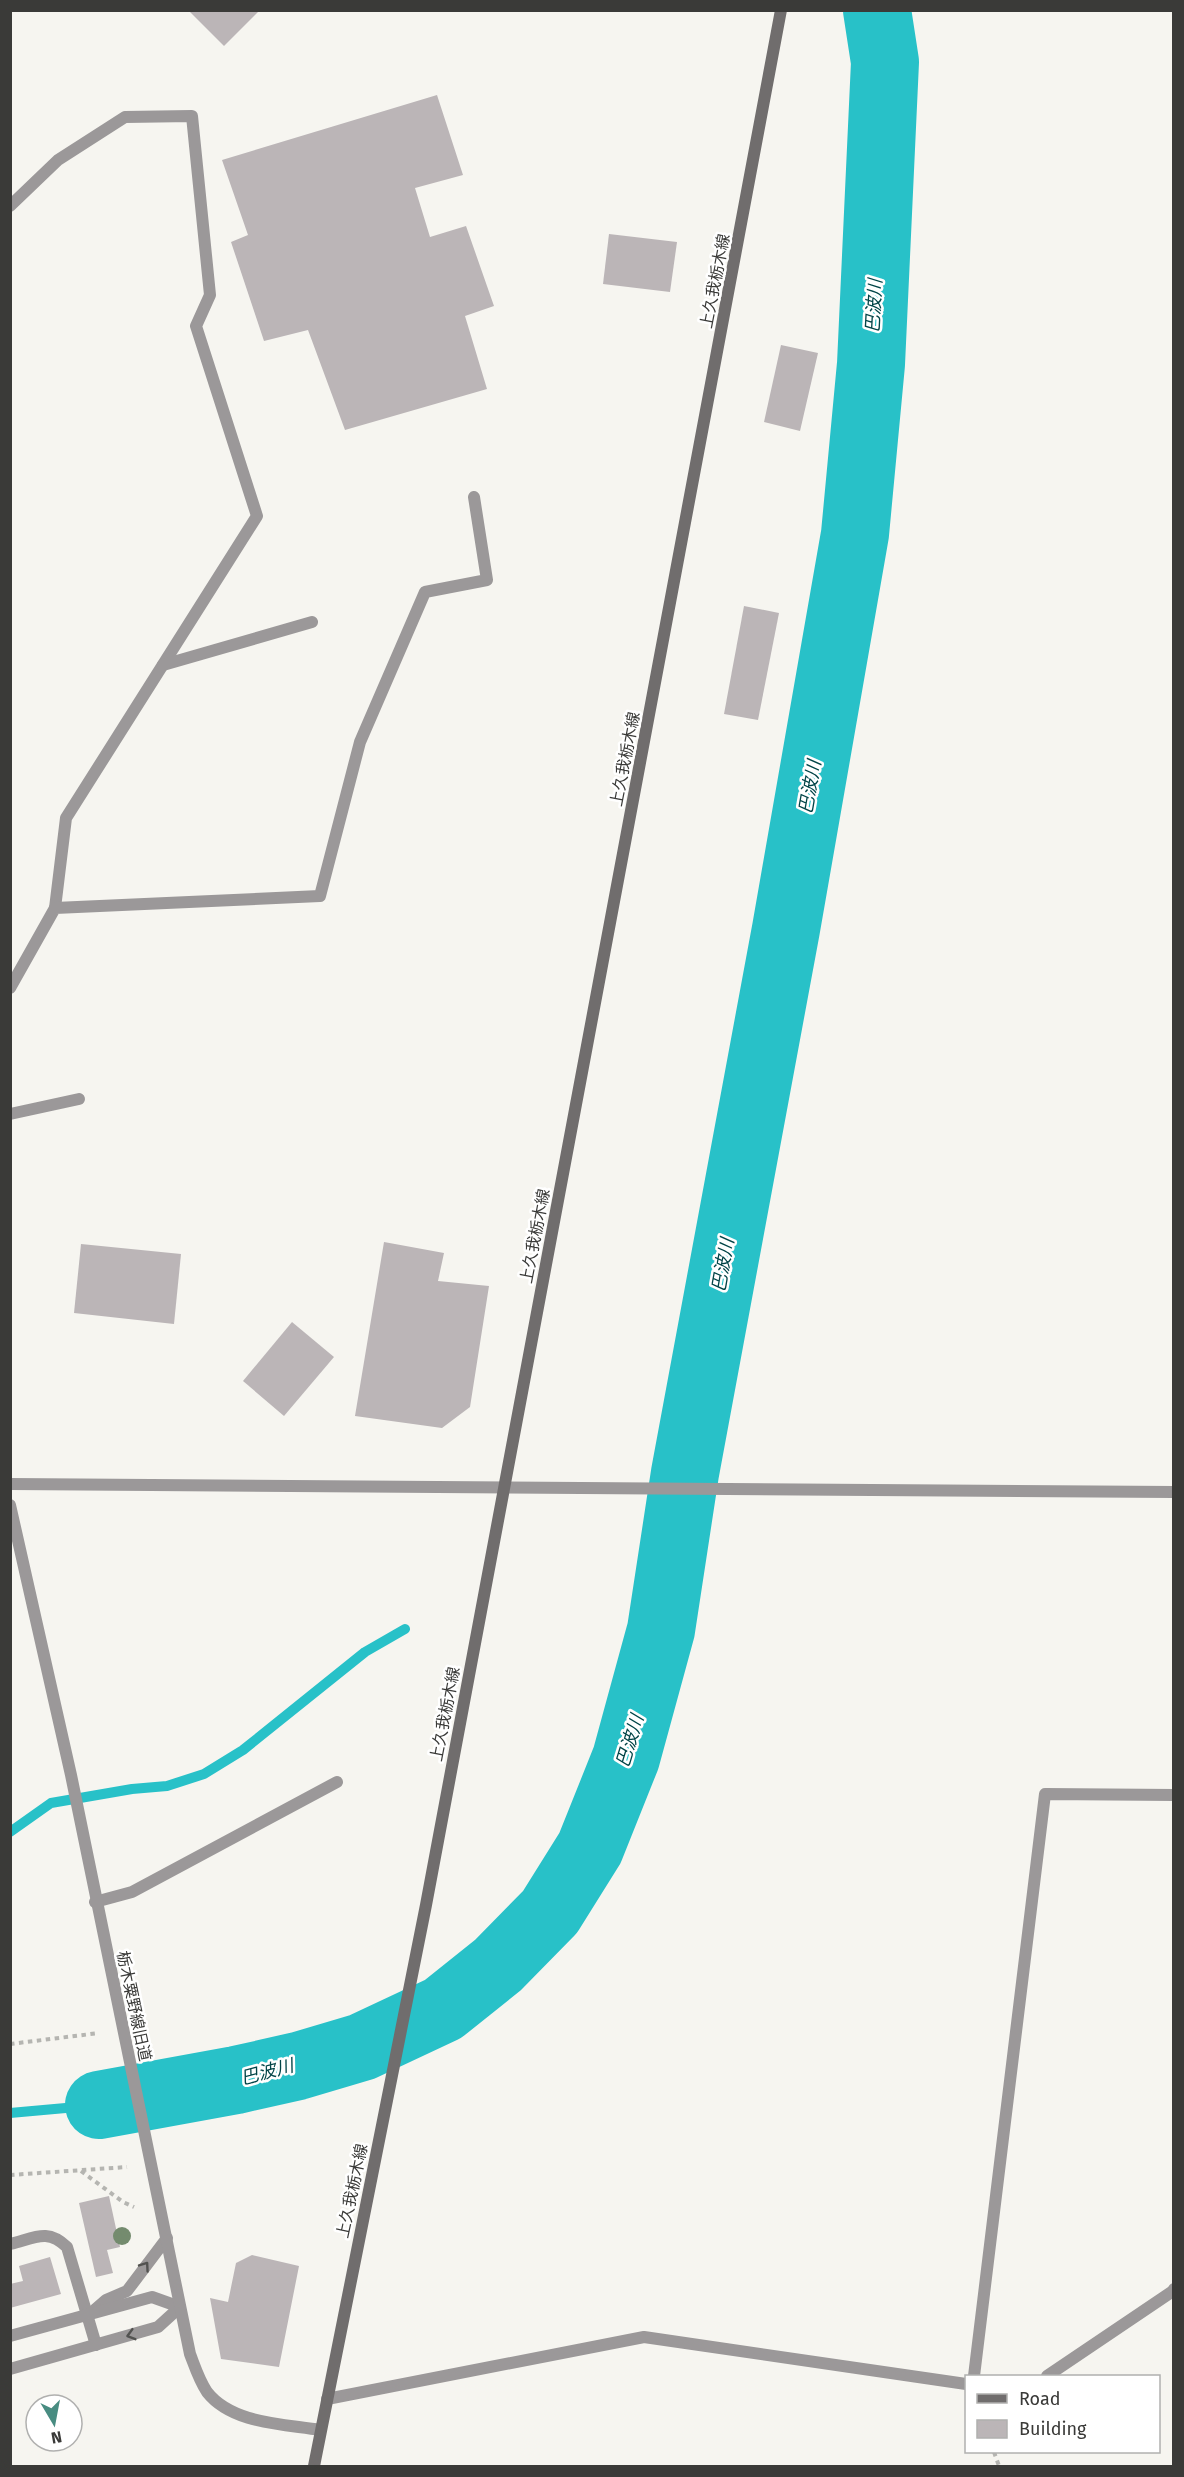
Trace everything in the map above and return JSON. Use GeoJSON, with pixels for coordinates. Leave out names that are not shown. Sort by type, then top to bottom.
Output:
{"type":"FeatureCollection","features":[{"type":"Feature","properties":{"kind":"main road","name":"上久我栃木線"},"geometry":{"type":"LineString","coordinates":[[314,2466],[426,1905],[781,10]]}},
{"type":"Feature","properties":{"kind":"street"},"geometry":{"type":"LineString","coordinates":[[10,206],[58,160],[125,117],[192,116],[210,295],[196,326],[257,516],[66,818],[55,908],[10,988]]}},
{"type":"Feature","properties":{"kind":"street"},"geometry":{"type":"LineString","coordinates":[[55,908],[320,896],[360,742],[425,592],[487,580],[474,497]]}},
{"type":"Feature","properties":{"kind":"street"},"geometry":{"type":"LineString","coordinates":[[163,665],[312,622]]}},
{"type":"Feature","properties":{"kind":"street"},"geometry":{"type":"LineString","coordinates":[[10,1114],[79,1099]]}},
{"type":"Feature","properties":{"kind":"street"},"geometry":{"type":"LineString","coordinates":[[10,1484],[1173,1492]]}},
{"type":"Feature","properties":{"kind":"street","name":"栃木粟野線旧道"},"geometry":{"type":"LineString","coordinates":[[11,1513],[71,1776],[95,1902],[190,2354],[198,2376],[219,2404],[256,2420],[320,2430]]}},
{"type":"Feature","properties":{"kind":"street"},"geometry":{"type":"LineString","coordinates":[[95,1902],[132,1892],[337,1782]]}},
{"type":"Feature","properties":{"kind":"street"},"geometry":{"type":"LineString","coordinates":[[974,2375],[1045,1794],[1173,1795]]}},
{"type":"Feature","properties":{"kind":"street"},"geometry":{"type":"LineString","coordinates":[[10,2244],[46,2234],[57,2238],[67,2247],[96,2345]]}},
{"type":"Feature","properties":{"kind":"street"},"geometry":{"type":"LineString","coordinates":[[87,2316],[106,2300],[127,2291],[166,2238]]}},
{"type":"Feature","properties":{"kind":"street"},"geometry":{"type":"LineString","coordinates":[[1048,2375],[1173,2289]]}},
{"type":"Feature","properties":{"kind":"street"},"geometry":{"type":"LineString","coordinates":[[10,2336],[153,2297],[180,2307],[158,2327],[10,2369]]}},
{"type":"Feature","properties":{"kind":"street"},"geometry":{"type":"LineString","coordinates":[[327,2399],[644,2337],[965,2384]]}},
{"type":"Feature","properties":{"kind":"path"},"geometry":{"type":"LineString","coordinates":[[10,2044],[122,2030]]}},
{"type":"Feature","properties":{"kind":"path"},"geometry":{"type":"LineString","coordinates":[[10,2175],[134,2167]]}},
{"type":"Feature","properties":{"kind":"path"},"geometry":{"type":"LineString","coordinates":[[81,2170],[123,2202],[143,2211]]}},
{"type":"Feature","properties":{"kind":"building"},"geometry":{"type":"Polygon","coordinates":[[[188,10],[260,10],[224,46],[188,10]]]}},
{"type":"Feature","properties":{"kind":"building"},"geometry":{"type":"Polygon","coordinates":[[[437,95],[463,175],[415,188],[430,237],[466,226],[494,306],[465,316],[487,389],[345,430],[308,330],[264,341],[231,242],[248,235],[222,160],[437,95]]]}},
{"type":"Feature","properties":{"kind":"building"},"geometry":{"type":"Polygon","coordinates":[[[609,234],[677,242],[670,292],[603,284],[609,234]]]}},
{"type":"Feature","properties":{"kind":"building"},"geometry":{"type":"Polygon","coordinates":[[[781,345],[818,353],[800,431],[764,422],[781,345]]]}},
{"type":"Feature","properties":{"kind":"building"},"geometry":{"type":"Polygon","coordinates":[[[744,606],[779,613],[758,720],[724,714],[744,606]]]}},
{"type":"Feature","properties":{"kind":"building"},"geometry":{"type":"Polygon","coordinates":[[[384,1242],[444,1253],[438,1281],[489,1286],[470,1407],[442,1428],[355,1416],[384,1242]]]}},
{"type":"Feature","properties":{"kind":"building"},"geometry":{"type":"Polygon","coordinates":[[[81,1244],[181,1254],[174,1324],[74,1313],[81,1244]]]}},
{"type":"Feature","properties":{"kind":"building"},"geometry":{"type":"Polygon","coordinates":[[[292,1322],[334,1357],[284,1416],[243,1381],[292,1322]]]}},
{"type":"Feature","properties":{"kind":"building"},"geometry":{"type":"Polygon","coordinates":[[[109,2196],[120,2247],[107,2250],[113,2273],[96,2277],[79,2203],[109,2196]]]}},
{"type":"Feature","properties":{"kind":"building"},"geometry":{"type":"Polygon","coordinates":[[[252,2255],[299,2266],[279,2367],[221,2359],[210,2298],[228,2302],[236,2263],[252,2255]]]}},
{"type":"Feature","properties":{"kind":"building"},"geometry":{"type":"Polygon","coordinates":[[[50,2257],[61,2294],[10,2308],[10,2284],[23,2281],[19,2266],[50,2257]]]}},
{"type":"Feature","properties":{"kind":"waterway","name":"巴波川"},"geometry":{"type":"LineString","coordinates":[[99,2105],[236,2080],[298,2066],[362,2047],[443,2009],[498,1965],[550,1912],[590,1848],[626,1758],[661,1630],[685,1473],[786,929],[855,534],[871,364],[885,62],[877,10]]}},
{"type":"Feature","properties":{"kind":"waterway"},"geometry":{"type":"LineString","coordinates":[[10,1832],[51,1803],[132,1789],[167,1786],[204,1774],[243,1750],[365,1652],[405,1629]]}},
{"type":"Feature","properties":{"kind":"waterway","name":"巴波川"},"geometry":{"type":"LineString","coordinates":[[10,2113],[99,2105]]}}]}
